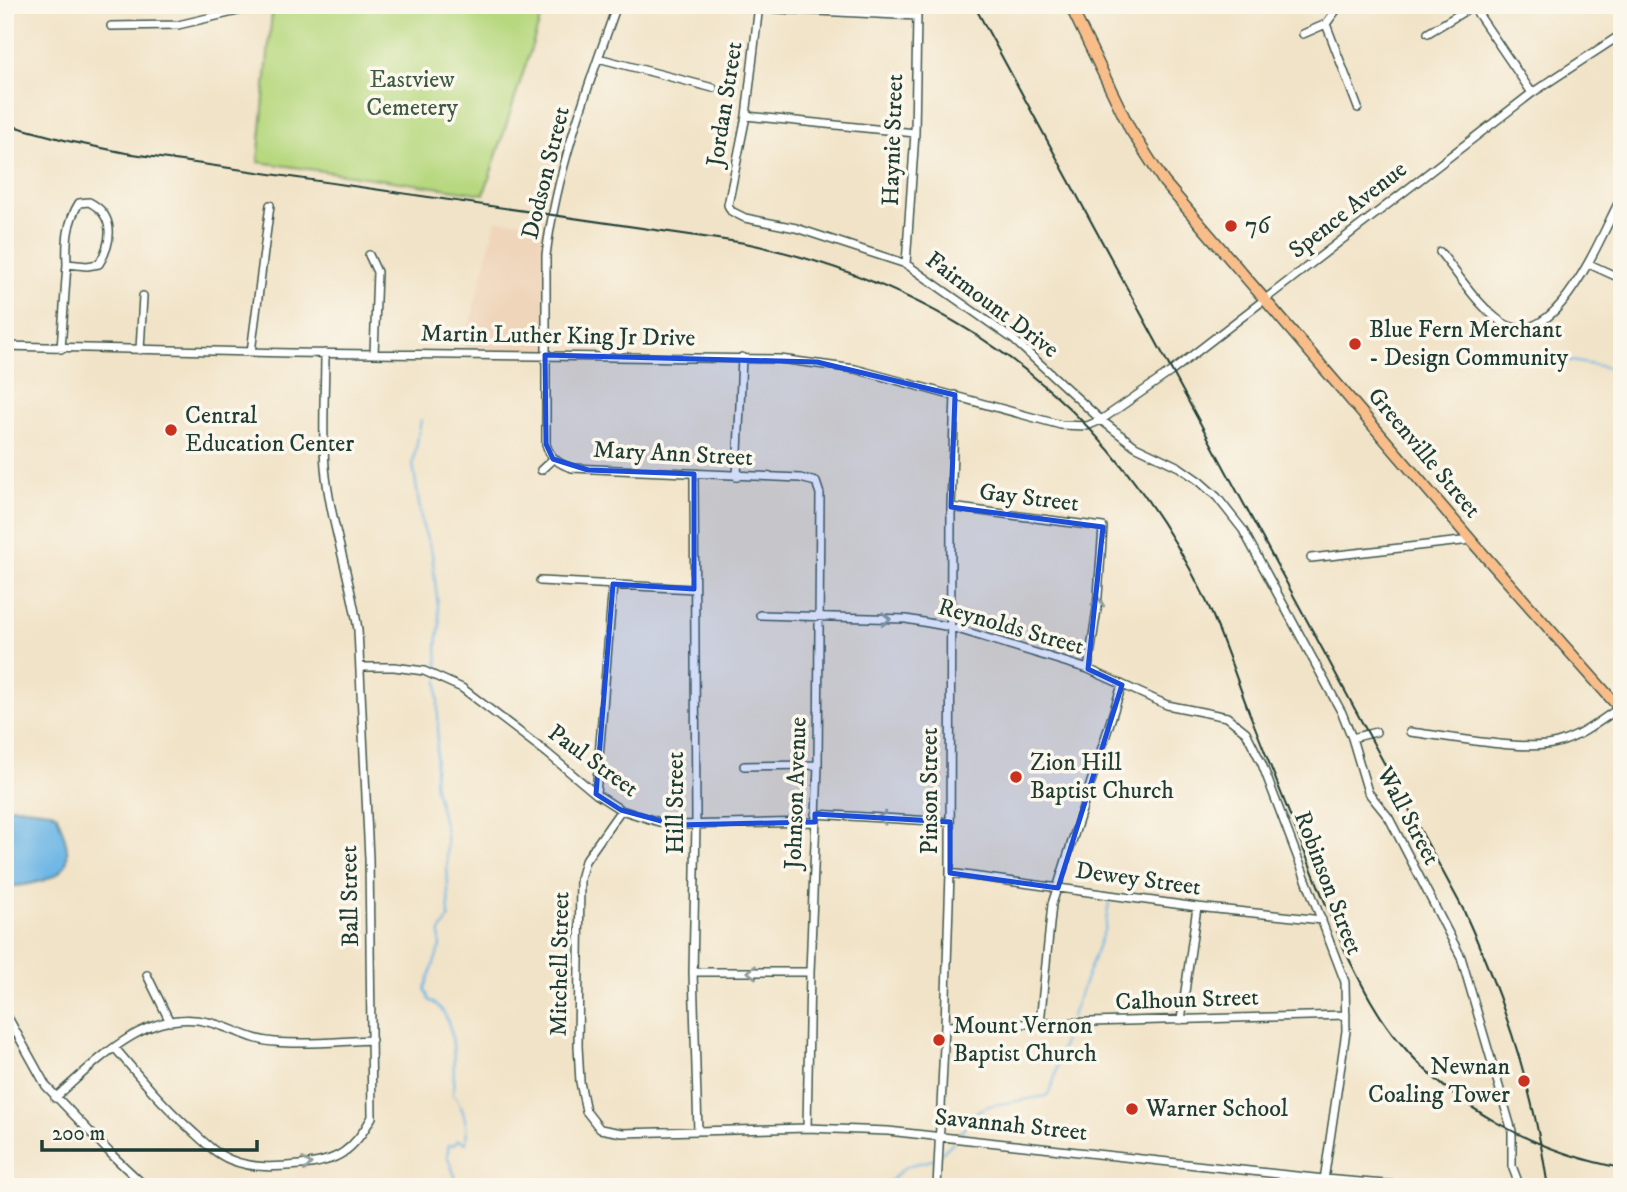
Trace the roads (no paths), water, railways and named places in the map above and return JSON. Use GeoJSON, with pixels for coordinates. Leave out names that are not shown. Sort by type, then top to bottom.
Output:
{"type":"FeatureCollection","features":[{"type":"Feature","properties":{"kind":"main road","name":"Greenville Street"},"geometry":{"type":"LineString","coordinates":[[1070,5],[1117,105],[1143,151],[1199,224],[1620,709]]}},
{"type":"Feature","properties":{"kind":"street"},"geometry":{"type":"LineString","coordinates":[[111,26],[178,25],[263,5]]}},
{"type":"Feature","properties":{"kind":"street","name":"Dodson Street"},"geometry":{"type":"LineString","coordinates":[[545,355],[546,255],[549,231],[571,142],[617,5]]}},
{"type":"Feature","properties":{"kind":"street"},"geometry":{"type":"LineString","coordinates":[[1303,34],[1326,24],[1340,5]]}},
{"type":"Feature","properties":{"kind":"street","name":"Haynie Street"},"geometry":{"type":"LineString","coordinates":[[759,6],[917,16],[915,133],[906,264]]}},
{"type":"Feature","properties":{"kind":"street","name":"Jordan Street"},"geometry":{"type":"LineString","coordinates":[[728,205],[746,116],[759,6]]}},
{"type":"Feature","properties":{"kind":"street"},"geometry":{"type":"LineString","coordinates":[[1428,33],[1473,6],[1532,93]]}},
{"type":"Feature","properties":{"kind":"street"},"geometry":{"type":"LineString","coordinates":[[1326,24],[1358,108]]}},
{"type":"Feature","properties":{"kind":"street","name":"Spence Avenue"},"geometry":{"type":"LineString","coordinates":[[1101,420],[1172,371],[1532,93],[1622,34]]}},
{"type":"Feature","properties":{"kind":"street"},"geometry":{"type":"LineString","coordinates":[[598,58],[713,88]]}},
{"type":"Feature","properties":{"kind":"street"},"geometry":{"type":"LineString","coordinates":[[746,116],[915,133]]}},
{"type":"Feature","properties":{"kind":"street"},"geometry":{"type":"LineString","coordinates":[[1440,252],[1496,318],[1513,328],[1532,326],[1549,317],[1567,298],[1589,264],[1622,196]]}},
{"type":"Feature","properties":{"kind":"street"},"geometry":{"type":"LineString","coordinates":[[61,349],[66,248],[71,215],[79,203],[89,202],[100,207],[106,216],[110,237],[106,253],[99,264],[67,264]]}},
{"type":"Feature","properties":{"kind":"street"},"geometry":{"type":"LineString","coordinates":[[251,352],[270,205]]}},
{"type":"Feature","properties":{"kind":"street","name":"Fairmount Drive"},"geometry":{"type":"LineString","coordinates":[[728,205],[731,211],[745,218],[796,228],[906,264],[1014,340],[1101,420]]}},
{"type":"Feature","properties":{"kind":"street"},"geometry":{"type":"LineString","coordinates":[[369,255],[377,272],[374,354]]}},
{"type":"Feature","properties":{"kind":"street"},"geometry":{"type":"LineString","coordinates":[[1589,264],[1622,279]]}},
{"type":"Feature","properties":{"kind":"street"},"geometry":{"type":"LineString","coordinates":[[140,350],[143,296]]}},
{"type":"Feature","properties":{"kind":"street","name":"Martin Luther King Jr Drive"},"geometry":{"type":"LineString","coordinates":[[5,346],[325,354],[742,357],[817,362],[855,369],[1061,425],[1087,426],[1101,420]]}},
{"type":"Feature","properties":{"kind":"street","name":"Ball Street"},"geometry":{"type":"LineString","coordinates":[[115,1048],[156,1097],[208,1145],[230,1160],[258,1167],[313,1164],[341,1156],[361,1137],[372,1117],[369,858],[358,630],[353,593],[331,507],[325,466],[325,354]]}},
{"type":"Feature","properties":{"kind":"street"},"geometry":{"type":"LineString","coordinates":[[541,470],[553,458],[546,444],[545,355]]}},
{"type":"Feature","properties":{"kind":"street"},"geometry":{"type":"LineString","coordinates":[[737,477],[742,357]]}},
{"type":"Feature","properties":{"kind":"street","name":"Pinson Street"},"geometry":{"type":"LineString","coordinates":[[937,1187],[950,873],[951,507],[955,395]]}},
{"type":"Feature","properties":{"kind":"street","name":"Wall Street"},"geometry":{"type":"LineString","coordinates":[[1101,420],[1135,446],[1179,467],[1199,481],[1226,507],[1249,541],[1342,713],[1368,792],[1389,818],[1461,957],[1512,1131],[1513,1166],[1521,1187]]}},
{"type":"Feature","properties":{"kind":"street","name":"Mary Ann Street"},"geometry":{"type":"LineString","coordinates":[[553,458],[561,464],[587,470],[794,478]]}},
{"type":"Feature","properties":{"kind":"street","name":"Hill Street"},"geometry":{"type":"LineString","coordinates":[[694,474],[696,824],[693,972],[698,1131]]}},
{"type":"Feature","properties":{"kind":"street","name":"Johnson Avenue"},"geometry":{"type":"LineString","coordinates":[[794,478],[816,482],[820,494],[818,765],[807,1128]]}},
{"type":"Feature","properties":{"kind":"street","name":"Gay Street"},"geometry":{"type":"LineString","coordinates":[[951,507],[1103,527],[1097,609],[1088,669]]}},
{"type":"Feature","properties":{"kind":"street"},"geometry":{"type":"LineString","coordinates":[[1311,558],[1471,540]]}},
{"type":"Feature","properties":{"kind":"street"},"geometry":{"type":"LineString","coordinates":[[540,581],[694,589]]}},
{"type":"Feature","properties":{"kind":"street"},"geometry":{"type":"LineString","coordinates":[[596,794],[614,584]]}},
{"type":"Feature","properties":{"kind":"street","name":"Reynolds Street"},"geometry":{"type":"LineString","coordinates":[[760,615],[906,620],[951,626],[1088,669],[1122,685]]}},
{"type":"Feature","properties":{"kind":"street","name":"Paul Street"},"geometry":{"type":"LineString","coordinates":[[360,667],[394,667],[424,671],[461,688],[485,704],[596,794],[621,810],[659,822],[676,825],[815,818],[950,822]]}},
{"type":"Feature","properties":{"kind":"street"},"geometry":{"type":"LineString","coordinates":[[1040,1023],[1049,918],[1122,685]]}},
{"type":"Feature","properties":{"kind":"street","name":"Robinson Street"},"geometry":{"type":"LineString","coordinates":[[1122,685],[1167,705],[1227,717],[1246,732],[1262,764],[1345,982],[1346,1031],[1324,1183]]}},
{"type":"Feature","properties":{"kind":"street"},"geometry":{"type":"LineString","coordinates":[[1410,732],[1520,745],[1556,744],[1620,709]]}},
{"type":"Feature","properties":{"kind":"street"},"geometry":{"type":"LineString","coordinates":[[1352,738],[1376,732]]}},
{"type":"Feature","properties":{"kind":"street"},"geometry":{"type":"LineString","coordinates":[[744,766],[818,765]]}},
{"type":"Feature","properties":{"kind":"street","name":"Mitchell Street"},"geometry":{"type":"LineString","coordinates":[[597,1126],[586,1111],[583,1099],[578,1046],[580,879],[589,854],[621,810]]}},
{"type":"Feature","properties":{"kind":"street","name":"Dewey Street"},"geometry":{"type":"LineString","coordinates":[[950,873],[1197,907],[1322,920]]}},
{"type":"Feature","properties":{"kind":"street"},"geometry":{"type":"LineString","coordinates":[[1181,1020],[1197,907]]}},
{"type":"Feature","properties":{"kind":"street"},"geometry":{"type":"LineString","coordinates":[[693,972],[810,972]]}},
{"type":"Feature","properties":{"kind":"street"},"geometry":{"type":"LineString","coordinates":[[147,975],[170,1022]]}},
{"type":"Feature","properties":{"kind":"street"},"geometry":{"type":"LineString","coordinates":[[5,1012],[55,1098],[146,1187]]}},
{"type":"Feature","properties":{"kind":"street","name":"Calhoun Street"},"geometry":{"type":"LineString","coordinates":[[945,1026],[1346,1015]]}},
{"type":"Feature","properties":{"kind":"street"},"geometry":{"type":"LineString","coordinates":[[55,1098],[131,1035],[170,1022],[205,1021],[233,1028],[255,1039],[275,1042],[372,1040]]}},
{"type":"Feature","properties":{"kind":"street","name":"Savannah Street"},"geometry":{"type":"LineString","coordinates":[[597,1126],[622,1133],[807,1128],[888,1131],[1324,1183],[1421,1187]]}},
{"type":"Feature","properties":{"kind":"water"},"geometry":{"type":"Polygon","coordinates":[[[5,808],[50,811],[57,815],[66,842],[67,859],[59,872],[42,881],[5,886],[5,808]]]}},
{"type":"Feature","properties":{"kind":"waterway"},"geometry":{"type":"LineString","coordinates":[[1530,362],[1548,357],[1622,370]]}},
{"type":"Feature","properties":{"kind":"waterway"},"geometry":{"type":"LineString","coordinates":[[421,420],[413,464],[422,524],[432,553],[440,624],[437,644],[438,674]]}},
{"type":"Feature","properties":{"kind":"waterway"},"geometry":{"type":"LineString","coordinates":[[438,680],[434,783],[446,832],[449,918],[440,932],[440,947],[425,988],[429,1000],[446,1016],[453,1041],[453,1094],[466,1124],[466,1143],[458,1140],[454,1145],[449,1145],[447,1155],[459,1187]]}},
{"type":"Feature","properties":{"kind":"waterway"},"geometry":{"type":"LineString","coordinates":[[1071,1018],[1105,928],[1109,902]]}},
{"type":"Feature","properties":{"kind":"waterway"},"geometry":{"type":"LineString","coordinates":[[959,1135],[975,1113],[988,1106],[1046,1096],[1053,1084],[1068,1026]]}},
{"type":"Feature","properties":{"kind":"waterway"},"geometry":{"type":"LineString","coordinates":[[942,1153],[953,1142]]}},
{"type":"Feature","properties":{"kind":"waterway"},"geometry":{"type":"LineString","coordinates":[[882,1187],[906,1167],[935,1158]]}},
{"type":"Feature","properties":{"kind":"railway"},"geometry":{"type":"LineString","coordinates":[[974,5],[1463,909],[1492,977],[1516,1045],[1535,1115],[1548,1187]]}},
{"type":"Feature","properties":{"kind":"railway"},"geometry":{"type":"LineString","coordinates":[[5,124],[126,153],[745,243],[820,263],[891,289],[956,323],[1016,363],[1071,410],[1120,464],[1165,526],[1210,609],[1346,953],[1369,998],[1390,1030],[1444,1086],[1498,1124],[1558,1151],[1622,1168]]}},
{"type":"Feature","properties":{"kind":"place","name":"76"},"geometry":{"type":"Point","coordinates":[1231,226]}},
{"type":"Feature","properties":{"kind":"place","name":"Blue Fern Merchant - Design Community"},"geometry":{"type":"Point","coordinates":[1355,344]}},
{"type":"Feature","properties":{"kind":"place","name":"Central Education Center"},"geometry":{"type":"Point","coordinates":[171,430]}},
{"type":"Feature","properties":{"kind":"place","name":"Zion Hill Baptist Church"},"geometry":{"type":"Point","coordinates":[1016,777]}},
{"type":"Feature","properties":{"kind":"place","name":"Mount Vernon Baptist Church"},"geometry":{"type":"Point","coordinates":[939,1040]}},
{"type":"Feature","properties":{"kind":"place","name":"Newnan Coaling Tower"},"geometry":{"type":"Point","coordinates":[1524,1081]}},
{"type":"Feature","properties":{"kind":"place","name":"Warner School"},"geometry":{"type":"Point","coordinates":[1132,1109]}},
{"type":"Feature","properties":{"kind":"park label","name":"Eastview Cemetery"},"geometry":{"type":"Point","coordinates":[412,94]}}]}
